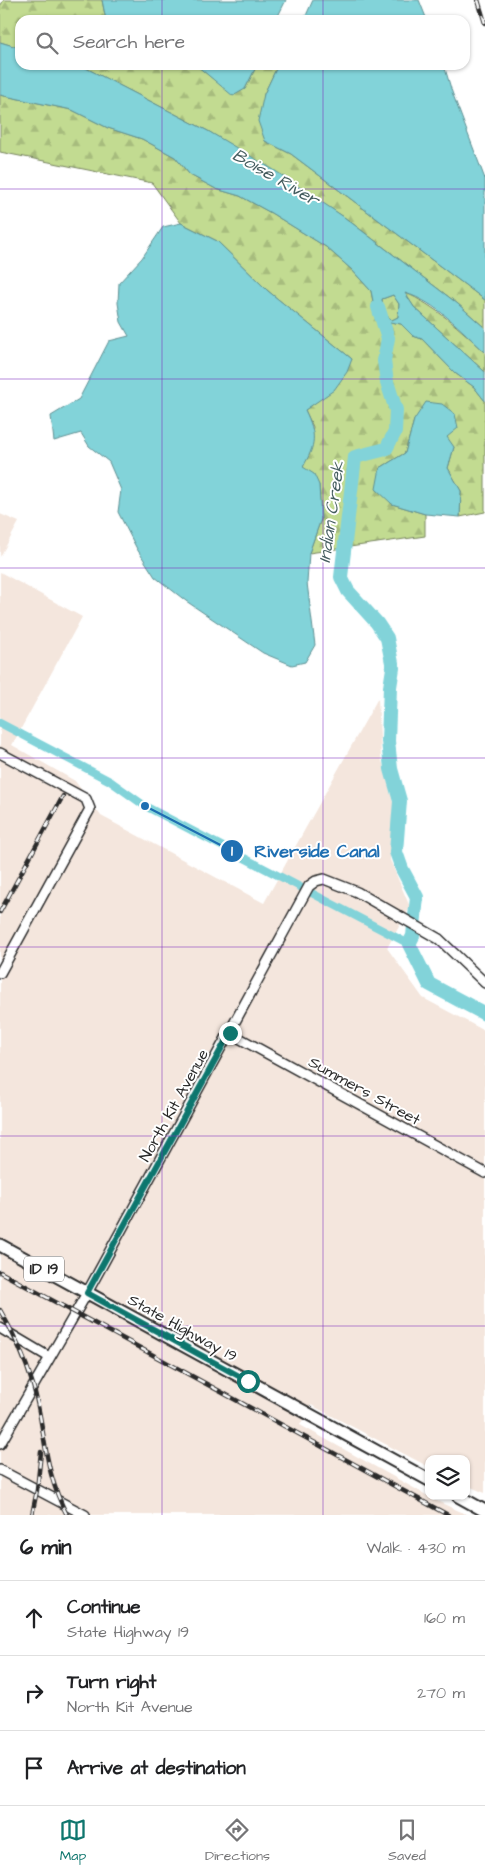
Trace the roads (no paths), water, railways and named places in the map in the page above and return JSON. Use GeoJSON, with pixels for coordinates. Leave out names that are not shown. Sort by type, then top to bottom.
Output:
{"type":"FeatureCollection","features":[{"type":"Feature","properties":{"kind":"main road","name":"State Highway 19"},"geometry":{"type":"LineString","coordinates":[[0,1245],[425,1478]]}},
{"type":"Feature","properties":{"kind":"main road"},"geometry":{"type":"LineString","coordinates":[[465,1500],[485,1511]]}},
{"type":"Feature","properties":{"kind":"street"},"geometry":{"type":"LineString","coordinates":[[0,753],[86,800],[90,809],[0,973]]}},
{"type":"Feature","properties":{"kind":"street","name":"North Kit Avenue"},"geometry":{"type":"LineString","coordinates":[[0,1444],[48,1357],[87,1293],[312,883],[324,879],[357,892],[424,929],[467,964],[485,983]]}},
{"type":"Feature","properties":{"kind":"street","name":"Summers Street"},"geometry":{"type":"LineString","coordinates":[[230,1033],[485,1173]]}},
{"type":"Feature","properties":{"kind":"street"},"geometry":{"type":"LineString","coordinates":[[0,1328],[48,1357]]}},
{"type":"Feature","properties":{"kind":"street"},"geometry":{"type":"LineString","coordinates":[[0,1470],[84,1515]]}},
{"type":"Feature","properties":{"kind":"water"},"geometry":{"type":"Polygon","coordinates":[[[102,0],[286,0],[278,15],[105,15],[102,0]]]}},
{"type":"Feature","properties":{"kind":"water"},"geometry":{"type":"Polygon","coordinates":[[[313,0],[419,0],[425,15],[306,15],[313,0]]]}},
{"type":"Feature","properties":{"kind":"water","name":"Boise River"},"geometry":{"type":"Polygon","coordinates":[[[0,42],[15,46],[15,70],[90,70],[208,131],[274,170],[344,217],[458,304],[485,328],[485,352],[438,310],[405,293],[414,307],[485,372],[485,401],[474,387],[455,373],[422,339],[413,336],[401,324],[377,322],[371,291],[352,270],[326,247],[240,196],[216,189],[190,175],[175,157],[142,139],[108,128],[72,110],[0,95],[0,42]],[[393,295],[382,299],[383,313],[392,320],[398,317],[399,304],[393,295]]]}},
{"type":"Feature","properties":{"kind":"water"},"geometry":{"type":"Polygon","coordinates":[[[202,70],[254,70],[245,89],[233,96],[202,70]]]}},
{"type":"Feature","properties":{"kind":"water"},"geometry":{"type":"Polygon","coordinates":[[[276,70],[445,70],[485,179],[485,300],[291,154],[265,141],[258,121],[264,94],[276,70]]]}},
{"type":"Feature","properties":{"kind":"water"},"geometry":{"type":"Polygon","coordinates":[[[181,223],[217,241],[268,291],[352,359],[347,372],[334,390],[305,410],[312,426],[313,445],[303,467],[314,474],[319,485],[321,519],[309,553],[307,583],[315,645],[305,662],[292,665],[263,653],[186,601],[155,577],[137,549],[118,512],[121,490],[109,462],[89,446],[81,433],[54,441],[51,416],[79,399],[109,341],[129,336],[121,322],[118,303],[119,283],[142,258],[163,227],[181,223]]]}},
{"type":"Feature","properties":{"kind":"water"},"geometry":{"type":"Polygon","coordinates":[[[426,402],[442,404],[455,414],[458,428],[447,437],[454,447],[448,468],[461,491],[460,517],[425,514],[392,504],[376,489],[380,468],[405,453],[414,420],[426,402]]]}},
{"type":"Feature","properties":{"kind":"waterway","name":"Indian Creek"},"geometry":{"type":"LineString","coordinates":[[378,307],[388,338],[384,361],[387,382],[396,410],[395,432],[386,449],[355,457],[341,577],[348,591],[377,623],[387,638],[393,668],[390,687],[388,741],[391,769],[400,801],[396,852],[402,869],[417,897],[413,936],[409,944],[429,984],[485,1014]]}},
{"type":"Feature","properties":{"kind":"waterway"},"geometry":{"type":"LineString","coordinates":[[0,723],[110,781],[145,806],[409,944]]}},
{"type":"Feature","properties":{"kind":"railway"},"geometry":{"type":"LineString","coordinates":[[478,0],[485,23]]}},
{"type":"Feature","properties":{"kind":"railway"},"geometry":{"type":"LineString","coordinates":[[0,912],[63,796]]}},
{"type":"Feature","properties":{"kind":"railway"},"geometry":{"type":"LineString","coordinates":[[0,1272],[448,1515]]}},
{"type":"Feature","properties":{"kind":"railway"},"geometry":{"type":"LineString","coordinates":[[0,1310],[19,1346],[30,1375],[53,1482],[67,1515]]}},
{"type":"Feature","properties":{"kind":"railway"},"geometry":{"type":"LineString","coordinates":[[32,1515],[41,1452]]}},
{"type":"Feature","properties":{"kind":"place","name":"Riverside Canal"},"geometry":{"type":"Point","coordinates":[145,806]}}]}
